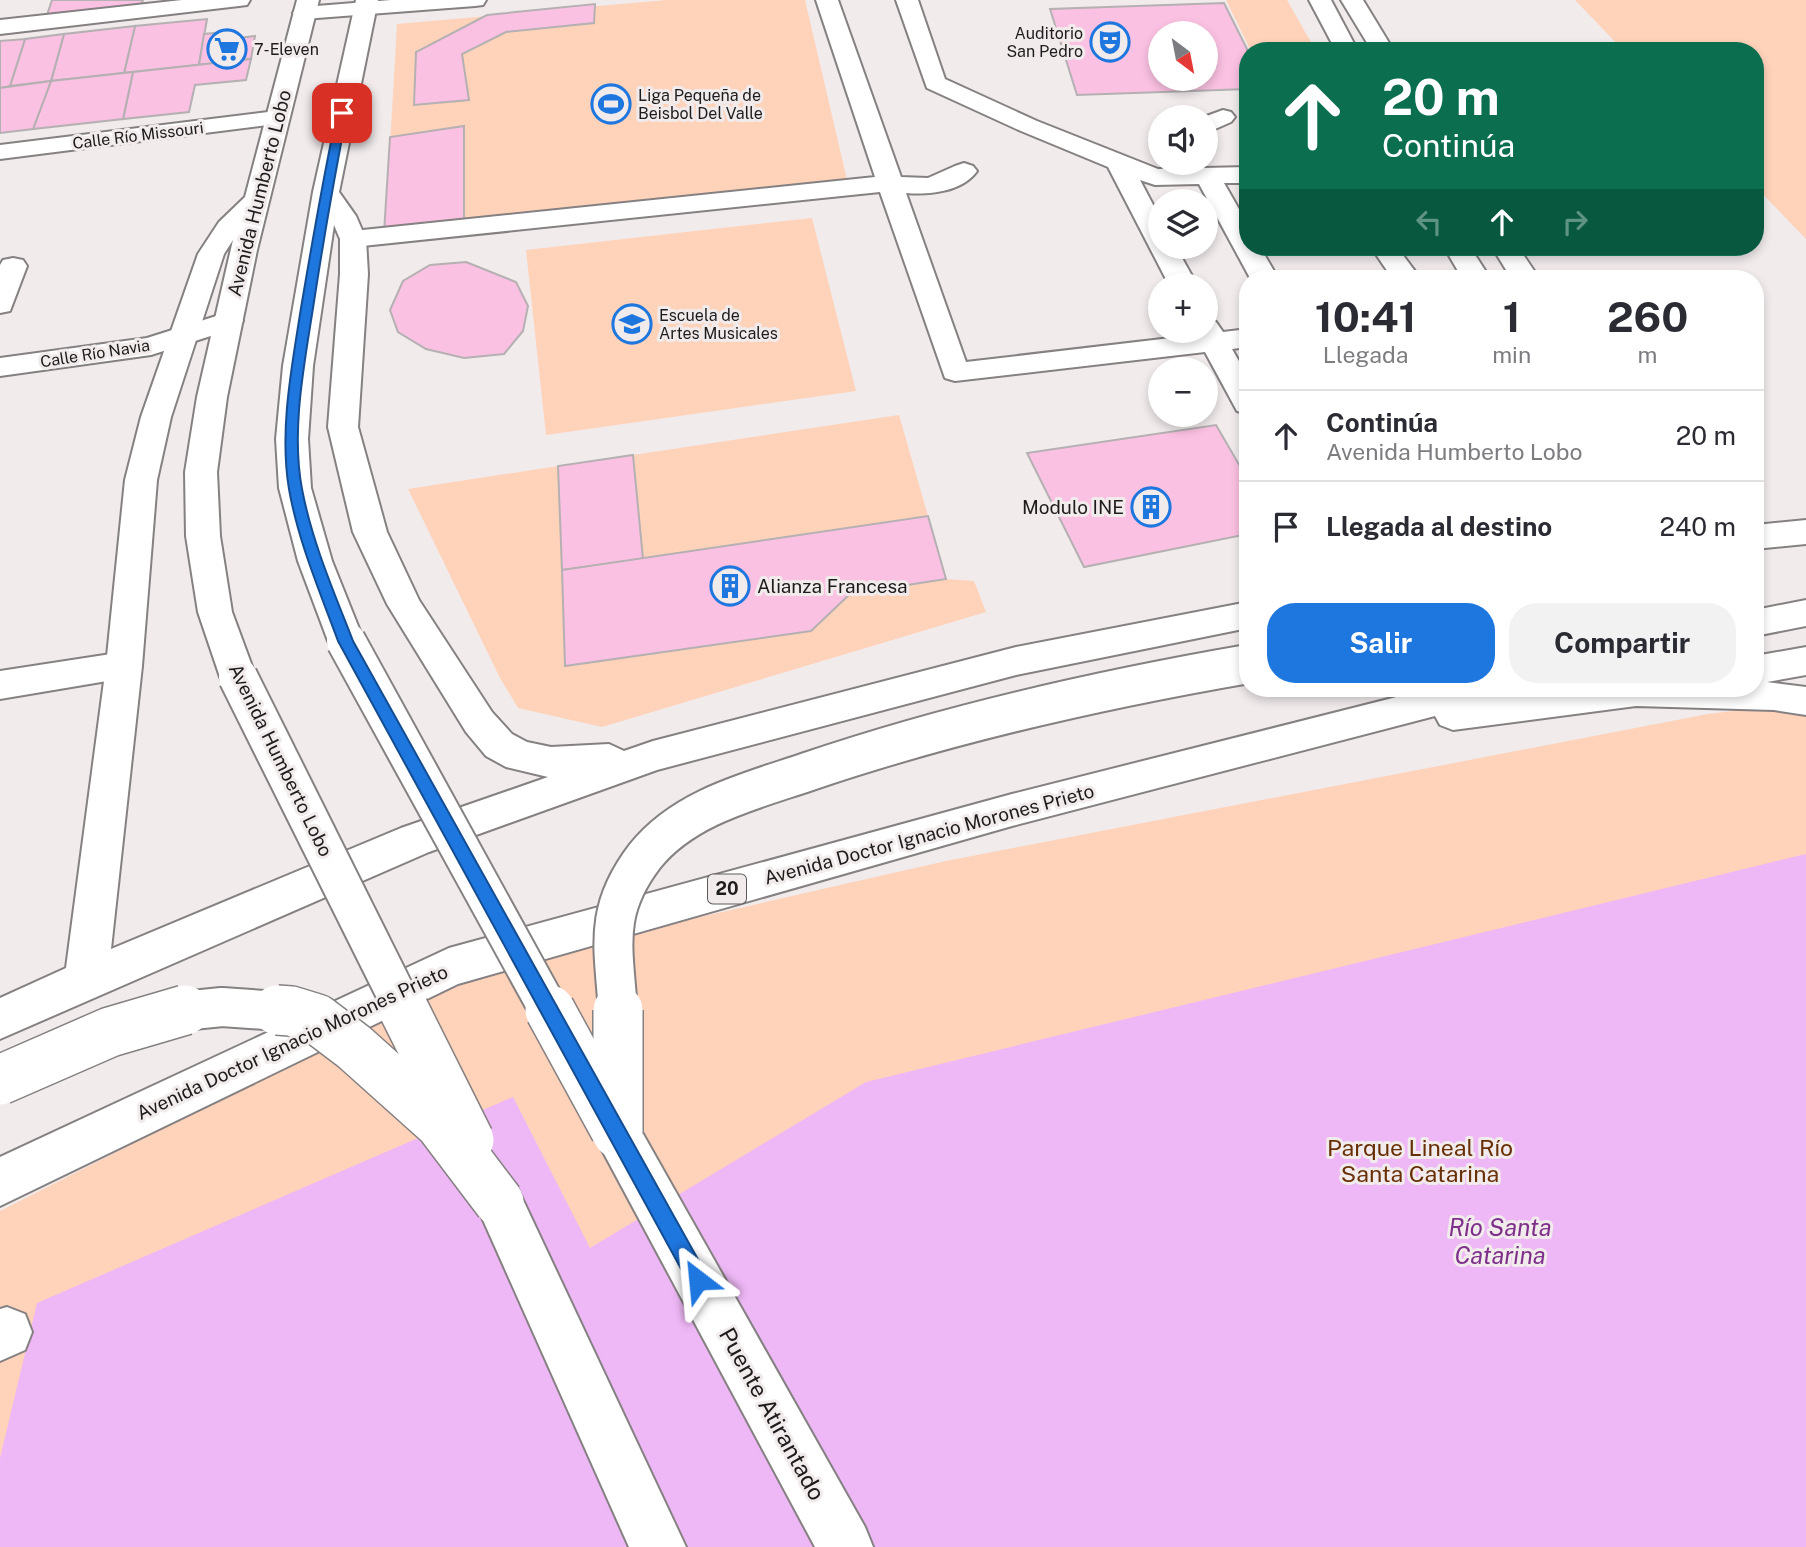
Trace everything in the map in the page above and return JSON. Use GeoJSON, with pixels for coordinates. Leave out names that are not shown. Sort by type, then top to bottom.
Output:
{"type":"FeatureCollection","features":[{"type":"Feature","properties":{"kind":"main road"},"geometry":{"type":"LineString","coordinates":[[0,27],[239,0]]}},
{"type":"Feature","properties":{"kind":"main road"},"geometry":{"type":"LineString","coordinates":[[306,6],[475,0]]}},
{"type":"Feature","properties":{"kind":"main road"},"geometry":{"type":"LineString","coordinates":[[827,0],[955,372],[1160,343]]}},
{"type":"Feature","properties":{"kind":"main road"},"geometry":{"type":"LineString","coordinates":[[907,0],[935,83],[1155,177],[1239,176]]}},
{"type":"Feature","properties":{"kind":"main road"},"geometry":{"type":"LineString","coordinates":[[1320,0],[1342,42]]}},
{"type":"Feature","properties":{"kind":"main road"},"geometry":{"type":"LineString","coordinates":[[1352,0],[1378,42]]}},
{"type":"Feature","properties":{"kind":"main road"},"geometry":{"type":"LineString","coordinates":[[365,4],[326,192],[298,366],[292,439],[295,488],[315,561],[346,641],[618,1134]]}},
{"type":"Feature","properties":{"kind":"main road","name":"Avenida Humberto Lobo"},"geometry":{"type":"LineString","coordinates":[[306,6],[276,118],[212,397],[201,472],[203,536],[215,612],[237,677],[499,1202]]}},
{"type":"Feature","properties":{"kind":"main road","name":"Calle Río Missouri"},"geometry":{"type":"LineString","coordinates":[[0,152],[276,118]]}},
{"type":"Feature","properties":{"kind":"main road"},"geometry":{"type":"LineString","coordinates":[[1124,166],[1148,156]]}},
{"type":"Feature","properties":{"kind":"main road"},"geometry":{"type":"LineString","coordinates":[[1124,166],[1148,217]]}},
{"type":"Feature","properties":{"kind":"main road"},"geometry":{"type":"LineString","coordinates":[[353,239],[889,183],[928,186],[952,181],[964,170]]}},
{"type":"Feature","properties":{"kind":"main road"},"geometry":{"type":"LineString","coordinates":[[1209,178],[1239,233]]}},
{"type":"Feature","properties":{"kind":"main road"},"geometry":{"type":"LineString","coordinates":[[326,192],[344,216],[353,239],[354,274],[343,427],[370,533],[404,604],[479,722],[499,746],[519,756],[551,762],[653,756]]}},
{"type":"Feature","properties":{"kind":"main road"},"geometry":{"type":"LineString","coordinates":[[86,979],[124,666],[141,480],[156,417],[211,254],[228,228],[257,199]]}},
{"type":"Feature","properties":{"kind":"main road"},"geometry":{"type":"LineString","coordinates":[[0,304],[13,266]]}},
{"type":"Feature","properties":{"kind":"main road","name":"Calle Río Navia"},"geometry":{"type":"LineString","coordinates":[[0,367],[151,346],[229,321]]}},
{"type":"Feature","properties":{"kind":"main road"},"geometry":{"type":"LineString","coordinates":[[1218,336],[1239,338]]}},
{"type":"Feature","properties":{"kind":"main road"},"geometry":{"type":"LineString","coordinates":[[1214,343],[1239,388]]}},
{"type":"Feature","properties":{"kind":"main road"},"geometry":{"type":"LineString","coordinates":[[1764,536],[1806,531]]}},
{"type":"Feature","properties":{"kind":"main road"},"geometry":{"type":"LineString","coordinates":[[1764,557],[1806,554]]}},
{"type":"Feature","properties":{"kind":"main road"},"geometry":{"type":"LineString","coordinates":[[1764,604],[1806,611]]}},
{"type":"Feature","properties":{"kind":"main road"},"geometry":{"type":"LineString","coordinates":[[1764,621],[1806,611]]}},
{"type":"Feature","properties":{"kind":"main road"},"geometry":{"type":"LineString","coordinates":[[0,1019],[86,979],[415,840],[653,756],[1016,661],[1239,617]]}},
{"type":"Feature","properties":{"kind":"main road"},"geometry":{"type":"LineString","coordinates":[[1764,668],[1806,661]]}},
{"type":"Feature","properties":{"kind":"main road"},"geometry":{"type":"LineString","coordinates":[[0,685],[124,666]]}},
{"type":"Feature","properties":{"kind":"main road"},"geometry":{"type":"LineString","coordinates":[[618,1134],[617,992],[609,952],[616,912],[642,858],[675,828],[714,805],[859,753],[979,719],[1112,687],[1239,666]]}},
{"type":"Feature","properties":{"kind":"main road"},"geometry":{"type":"LineString","coordinates":[[1764,696],[1806,701]]}},
{"type":"Feature","properties":{"kind":"main road","name":"Avenida Doctor Ignacio Morones Prieto"},"geometry":{"type":"LineString","coordinates":[[0,1182],[449,967],[1012,810],[1452,697]]}},
{"type":"Feature","properties":{"kind":"main road"},"geometry":{"type":"LineString","coordinates":[[1305,735],[1594,697]]}},
{"type":"Feature","properties":{"kind":"main road"},"geometry":{"type":"LineString","coordinates":[[0,1080],[110,1032],[176,1011],[222,1007],[291,1012],[317,1019],[440,1124],[499,1202],[658,1547]]}},
{"type":"Feature","properties":{"kind":"main road","name":"Puente Atirantado"},"geometry":{"type":"LineString","coordinates":[[618,1134],[845,1547]]}},
{"type":"Feature","properties":{"kind":"green space","name":"Liga Pequeña de Beisbol Del Valle"},"geometry":{"type":"Polygon","coordinates":[[[666,0],[805,0],[848,184],[385,233],[397,24],[666,0]]]}},
{"type":"Feature","properties":{"kind":"green space"},"geometry":{"type":"Polygon","coordinates":[[[1226,0],[1287,0],[1311,42],[1247,42],[1226,0]]]}},
{"type":"Feature","properties":{"kind":"green space"},"geometry":{"type":"Polygon","coordinates":[[[1575,0],[1806,0],[1806,239],[1764,195],[1764,42],[1615,42],[1575,0]]]}},
{"type":"Feature","properties":{"kind":"green space"},"geometry":{"type":"Polygon","coordinates":[[[812,218],[856,391],[546,435],[526,250],[812,218]]]}},
{"type":"Feature","properties":{"kind":"green space"},"geometry":{"type":"Polygon","coordinates":[[[899,415],[928,516],[643,559],[633,455],[899,415]]]}},
{"type":"Feature","properties":{"kind":"green space"},"geometry":{"type":"Polygon","coordinates":[[[558,466],[562,570],[850,594],[946,579],[974,581],[986,612],[602,727],[518,708],[500,678],[408,489],[558,466]]]}},
{"type":"Feature","properties":{"kind":"green space","name":"Río Santa Catarina"},"geometry":{"type":"Polygon","coordinates":[[[1806,702],[1806,1547],[0,1547],[0,1211],[243,1088],[445,991],[568,947],[946,861],[1708,714],[1806,702]]]}},
{"type":"Feature","properties":{"kind":"water","name":"Río Santa Catarina"},"geometry":{"type":"Polygon","coordinates":[[[1806,854],[1806,1547],[0,1547],[0,1458],[37,1303],[513,1097],[590,1248],[866,1082],[1806,854]]]}},
{"type":"Feature","properties":{"kind":"building"},"geometry":{"type":"Polygon","coordinates":[[[52,0],[143,0],[141,6],[47,15],[52,0]]]}},
{"type":"Feature","properties":{"kind":"building","name":"Auditorio San Pedro"},"geometry":{"type":"Polygon","coordinates":[[[1224,3],[1244,42],[1239,42],[1239,89],[1218,90],[1218,21],[1148,21],[1148,91],[1191,91],[1077,95],[1050,9],[1224,3]]]}},
{"type":"Feature","properties":{"kind":"building"},"geometry":{"type":"Polygon","coordinates":[[[595,4],[594,23],[506,32],[462,54],[469,100],[414,105],[416,52],[487,15],[595,4]]]}},
{"type":"Feature","properties":{"kind":"building"},"geometry":{"type":"Polygon","coordinates":[[[207,19],[199,65],[124,73],[135,26],[207,19]]]}},
{"type":"Feature","properties":{"kind":"building"},"geometry":{"type":"Polygon","coordinates":[[[135,26],[124,73],[51,81],[64,34],[135,26]]]}},
{"type":"Feature","properties":{"kind":"building","name":"7-Eleven"},"geometry":{"type":"Polygon","coordinates":[[[224,32],[223,40],[255,36],[251,59],[199,65],[204,34],[224,32]]]}},
{"type":"Feature","properties":{"kind":"building"},"geometry":{"type":"Polygon","coordinates":[[[64,34],[51,81],[10,86],[25,39],[64,34]]]}},
{"type":"Feature","properties":{"kind":"building"},"geometry":{"type":"Polygon","coordinates":[[[25,39],[10,86],[0,88],[0,41],[25,39]]]}},
{"type":"Feature","properties":{"kind":"building"},"geometry":{"type":"Polygon","coordinates":[[[251,59],[246,80],[195,85],[189,112],[123,119],[133,72],[251,59]]]}},
{"type":"Feature","properties":{"kind":"building"},"geometry":{"type":"Polygon","coordinates":[[[133,72],[123,119],[33,129],[51,81],[133,72]]]}},
{"type":"Feature","properties":{"kind":"building"},"geometry":{"type":"Polygon","coordinates":[[[51,81],[33,129],[0,133],[0,88],[51,81]]]}},
{"type":"Feature","properties":{"kind":"building"},"geometry":{"type":"Polygon","coordinates":[[[464,126],[464,225],[384,233],[390,137],[464,126]]]}},
{"type":"Feature","properties":{"kind":"building"},"geometry":{"type":"Polygon","coordinates":[[[466,262],[516,282],[528,306],[523,331],[504,354],[464,358],[426,349],[398,332],[390,310],[403,281],[430,265],[466,262]]]}},
{"type":"Feature","properties":{"kind":"building","name":"Modulo INE"},"geometry":{"type":"Polygon","coordinates":[[[1217,427],[1239,465],[1239,536],[1084,567],[1027,453],[1217,427]]]}},
{"type":"Feature","properties":{"kind":"building"},"geometry":{"type":"Polygon","coordinates":[[[633,455],[643,559],[562,570],[558,466],[633,455]]]}},
{"type":"Feature","properties":{"kind":"building","name":"Alianza Francesa"},"geometry":{"type":"Polygon","coordinates":[[[928,516],[946,579],[850,594],[811,631],[565,666],[562,570],[928,516]]]}},
{"type":"Feature","properties":{"kind":"place","name":"Auditorio San Pedro"},"geometry":{"type":"Point","coordinates":[1110,42]}},
{"type":"Feature","properties":{"kind":"place","name":"7-Eleven"},"geometry":{"type":"Point","coordinates":[227,49]}},
{"type":"Feature","properties":{"kind":"place","name":"Liga Pequeña de Beisbol Del Valle"},"geometry":{"type":"Point","coordinates":[611,104]}},
{"type":"Feature","properties":{"kind":"place","name":"Escuela de Artes Musicales"},"geometry":{"type":"Point","coordinates":[632,324]}},
{"type":"Feature","properties":{"kind":"place","name":"Modulo INE"},"geometry":{"type":"Point","coordinates":[1151,507]}},
{"type":"Feature","properties":{"kind":"place","name":"Alianza Francesa"},"geometry":{"type":"Point","coordinates":[730,586]}},
{"type":"Feature","properties":{"kind":"route"},"geometry":{"type":"LineString","coordinates":[[342,113],[326,192],[298,366],[292,439],[295,488],[315,561],[346,641],[698,1280]]}},
{"type":"Feature","properties":{"kind":"park label","name":"Parque Lineal Río Santa Catarina"},"geometry":{"type":"Point","coordinates":[1420,1161]}}]}
